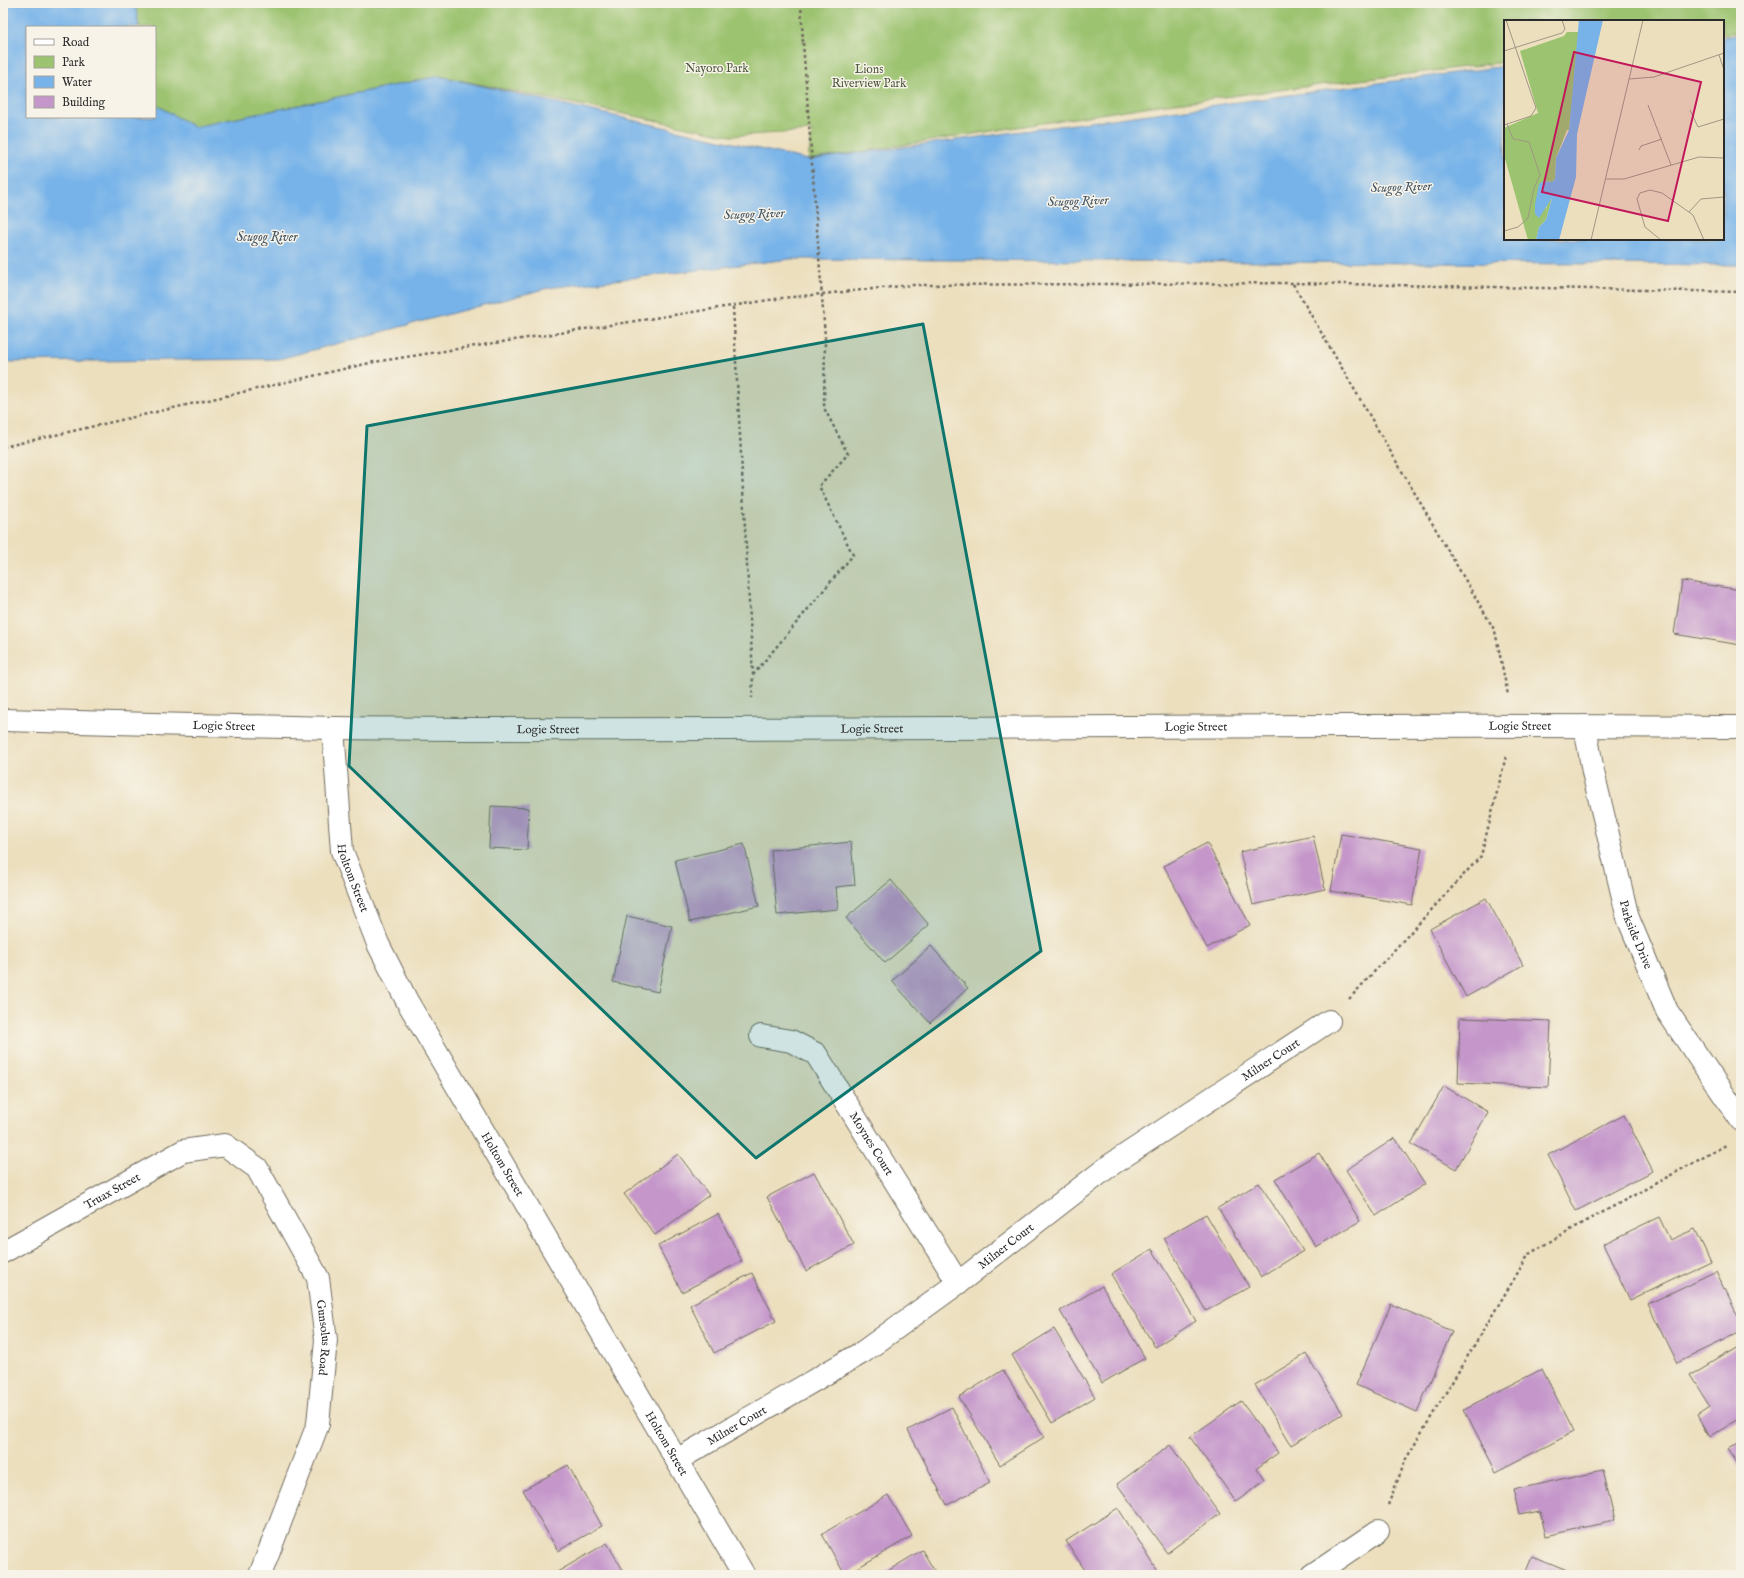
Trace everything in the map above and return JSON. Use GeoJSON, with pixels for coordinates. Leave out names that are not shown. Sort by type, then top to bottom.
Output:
{"type":"FeatureCollection","features":[{"type":"Feature","properties":{"kind":"street","name":"Logie Street"},"geometry":{"type":"LineString","coordinates":[[3,720],[333,728],[758,729],[1515,725],[1741,727]]}},
{"type":"Feature","properties":{"kind":"street","name":"Parkside Drive"},"geometry":{"type":"LineString","coordinates":[[1585,726],[1593,772],[1628,918],[1667,1011],[1741,1120]]}},
{"type":"Feature","properties":{"kind":"street","name":"Holtom Street"},"geometry":{"type":"LineString","coordinates":[[333,728],[342,851],[378,944],[411,1008],[744,1575]]}},
{"type":"Feature","properties":{"kind":"street","name":"Milner Court"},"geometry":{"type":"LineString","coordinates":[[677,1460],[863,1352],[958,1283],[1109,1166],[1329,1021]]}},
{"type":"Feature","properties":{"kind":"street","name":"Moynes Court"},"geometry":{"type":"LineString","coordinates":[[760,1036],[791,1041],[816,1054],[958,1283]]}},
{"type":"Feature","properties":{"kind":"street","name":"Truax Street"},"geometry":{"type":"LineString","coordinates":[[3,1252],[183,1151],[225,1145]]}},
{"type":"Feature","properties":{"kind":"street","name":"Gunsolus Road"},"geometry":{"type":"LineString","coordinates":[[225,1145],[258,1168],[318,1278],[326,1340],[318,1424],[260,1575]]}},
{"type":"Feature","properties":{"kind":"street"},"geometry":{"type":"LineString","coordinates":[[1314,1575],[1378,1531]]}},
{"type":"Feature","properties":{"kind":"path"},"geometry":{"type":"LineString","coordinates":[[733,307],[753,675],[853,555],[819,486],[848,454],[824,408],[825,337],[801,3]]}},
{"type":"Feature","properties":{"kind":"path"},"geometry":{"type":"LineString","coordinates":[[1293,284],[1495,631],[1515,725],[1481,856],[1329,1021]]}},
{"type":"Feature","properties":{"kind":"path"},"geometry":{"type":"LineString","coordinates":[[3,447],[374,362],[733,307],[782,298],[912,285],[1293,284],[1741,292]]}},
{"type":"Feature","properties":{"kind":"path"},"geometry":{"type":"LineString","coordinates":[[1378,1531],[1406,1459],[1529,1254],[1561,1234],[1728,1144]]}},
{"type":"Feature","properties":{"kind":"highlighted area"},"geometry":{"type":"Polygon","coordinates":[[[923,324],[1041,951],[756,1158],[349,766],[367,426],[923,324]]]}},
{"type":"Feature","properties":{"kind":"green space"},"geometry":{"type":"Polygon","coordinates":[[[135,3],[1741,3],[1741,32],[1724,34],[1724,20],[1504,20],[1504,62],[1151,106],[808,160],[812,131],[731,136],[439,76],[194,127],[156,105],[156,26],[139,26],[135,3]]]}},
{"type":"Feature","properties":{"kind":"water","name":"Scugog River"},"geometry":{"type":"Polygon","coordinates":[[[3,3],[135,3],[139,26],[26,26],[26,118],[156,118],[156,105],[194,127],[439,76],[808,160],[1504,66],[1504,240],[1724,240],[1724,37],[1741,34],[1741,265],[790,259],[548,288],[279,359],[3,362],[3,3]]]}},
{"type":"Feature","properties":{"kind":"building"},"geometry":{"type":"Polygon","coordinates":[[[1682,581],[1741,590],[1741,645],[1674,634],[1682,581]]]}},
{"type":"Feature","properties":{"kind":"building"},"geometry":{"type":"Polygon","coordinates":[[[491,806],[529,808],[527,850],[489,848],[491,806]]]}},
{"type":"Feature","properties":{"kind":"building"},"geometry":{"type":"Polygon","coordinates":[[[1341,834],[1422,848],[1412,905],[1331,891],[1341,834]]]}},
{"type":"Feature","properties":{"kind":"building"},"geometry":{"type":"Polygon","coordinates":[[[1313,836],[1325,889],[1253,905],[1240,852],[1313,836]]]}},
{"type":"Feature","properties":{"kind":"building"},"geometry":{"type":"Polygon","coordinates":[[[851,842],[855,885],[836,887],[838,909],[777,915],[771,850],[851,842]]]}},
{"type":"Feature","properties":{"kind":"building"},"geometry":{"type":"Polygon","coordinates":[[[1207,843],[1250,925],[1207,948],[1164,866],[1207,843]]]}},
{"type":"Feature","properties":{"kind":"building"},"geometry":{"type":"Polygon","coordinates":[[[744,844],[759,906],[690,922],[675,860],[744,844]]]}},
{"type":"Feature","properties":{"kind":"building"},"geometry":{"type":"Polygon","coordinates":[[[891,880],[929,925],[885,963],[846,918],[891,880]]]}},
{"type":"Feature","properties":{"kind":"building"},"geometry":{"type":"Polygon","coordinates":[[[1486,898],[1523,965],[1466,997],[1430,929],[1486,898]]]}},
{"type":"Feature","properties":{"kind":"building"},"geometry":{"type":"Polygon","coordinates":[[[627,916],[672,926],[658,992],[613,982],[627,916]]]}},
{"type":"Feature","properties":{"kind":"building"},"geometry":{"type":"Polygon","coordinates":[[[931,946],[968,988],[930,1023],[892,981],[931,946]]]}},
{"type":"Feature","properties":{"kind":"building"},"geometry":{"type":"Polygon","coordinates":[[[1460,1018],[1551,1021],[1548,1087],[1458,1083],[1460,1018]]]}},
{"type":"Feature","properties":{"kind":"building"},"geometry":{"type":"Polygon","coordinates":[[[1444,1086],[1488,1112],[1456,1169],[1411,1144],[1444,1086]]]}},
{"type":"Feature","properties":{"kind":"building"},"geometry":{"type":"Polygon","coordinates":[[[1624,1115],[1653,1171],[1576,1211],[1548,1155],[1624,1115]]]}},
{"type":"Feature","properties":{"kind":"building"},"geometry":{"type":"Polygon","coordinates":[[[1395,1138],[1425,1184],[1376,1216],[1346,1170],[1395,1138]]]}},
{"type":"Feature","properties":{"kind":"building"},"geometry":{"type":"Polygon","coordinates":[[[1319,1153],[1360,1221],[1316,1247],[1275,1179],[1319,1153]]]}},
{"type":"Feature","properties":{"kind":"building"},"geometry":{"type":"Polygon","coordinates":[[[678,1154],[709,1195],[655,1235],[624,1194],[678,1154]]]}},
{"type":"Feature","properties":{"kind":"building"},"geometry":{"type":"Polygon","coordinates":[[[814,1172],[854,1245],[806,1271],[767,1197],[814,1172]]]}},
{"type":"Feature","properties":{"kind":"building"},"geometry":{"type":"Polygon","coordinates":[[[1259,1183],[1303,1251],[1261,1277],[1218,1208],[1259,1183]]]}},
{"type":"Feature","properties":{"kind":"building"},"geometry":{"type":"Polygon","coordinates":[[[718,1214],[742,1261],[682,1292],[658,1246],[718,1214]]]}},
{"type":"Feature","properties":{"kind":"building"},"geometry":{"type":"Polygon","coordinates":[[[1206,1214],[1249,1287],[1206,1311],[1164,1238],[1206,1214]]]}},
{"type":"Feature","properties":{"kind":"building"},"geometry":{"type":"Polygon","coordinates":[[[1659,1217],[1670,1240],[1695,1229],[1711,1262],[1630,1300],[1603,1244],[1659,1217]]]}},
{"type":"Feature","properties":{"kind":"building"},"geometry":{"type":"Polygon","coordinates":[[[1152,1249],[1196,1321],[1155,1347],[1111,1274],[1152,1249]]]}},
{"type":"Feature","properties":{"kind":"building"},"geometry":{"type":"Polygon","coordinates":[[[1716,1271],[1741,1323],[1741,1332],[1677,1363],[1648,1304],[1716,1271]]]}},
{"type":"Feature","properties":{"kind":"building"},"geometry":{"type":"Polygon","coordinates":[[[752,1273],[776,1321],[714,1353],[690,1305],[752,1273]]]}},
{"type":"Feature","properties":{"kind":"building"},"geometry":{"type":"Polygon","coordinates":[[[1102,1286],[1145,1358],[1102,1383],[1060,1311],[1102,1286]]]}},
{"type":"Feature","properties":{"kind":"building"},"geometry":{"type":"Polygon","coordinates":[[[1391,1304],[1452,1331],[1417,1412],[1356,1385],[1391,1304]]]}},
{"type":"Feature","properties":{"kind":"building"},"geometry":{"type":"Polygon","coordinates":[[[1054,1329],[1095,1397],[1052,1423],[1012,1355],[1054,1329]]]}},
{"type":"Feature","properties":{"kind":"building"},"geometry":{"type":"Polygon","coordinates":[[[1738,1346],[1741,1350],[1741,1417],[1710,1436],[1698,1415],[1710,1407],[1690,1375],[1738,1346]]]}},
{"type":"Feature","properties":{"kind":"building"},"geometry":{"type":"Polygon","coordinates":[[[1306,1354],[1343,1414],[1291,1445],[1255,1385],[1306,1354]]]}},
{"type":"Feature","properties":{"kind":"building"},"geometry":{"type":"Polygon","coordinates":[[[1542,1369],[1574,1432],[1496,1472],[1464,1409],[1542,1369]]]}},
{"type":"Feature","properties":{"kind":"building"},"geometry":{"type":"Polygon","coordinates":[[[1003,1370],[1044,1437],[1000,1465],[959,1397],[1003,1370]]]}},
{"type":"Feature","properties":{"kind":"building"},"geometry":{"type":"Polygon","coordinates":[[[1241,1401],[1278,1453],[1257,1468],[1265,1480],[1236,1502],[1190,1437],[1241,1401]]]}},
{"type":"Feature","properties":{"kind":"building"},"geometry":{"type":"Polygon","coordinates":[[[952,1407],[990,1483],[947,1505],[908,1430],[952,1407]]]}},
{"type":"Feature","properties":{"kind":"building"},"geometry":{"type":"Polygon","coordinates":[[[1741,1442],[1741,1470],[1728,1450],[1741,1442]]]}},
{"type":"Feature","properties":{"kind":"building"},"geometry":{"type":"Polygon","coordinates":[[[1170,1445],[1220,1514],[1167,1553],[1117,1484],[1170,1445]]]}},
{"type":"Feature","properties":{"kind":"building"},"geometry":{"type":"Polygon","coordinates":[[[568,1465],[602,1526],[558,1551],[523,1490],[568,1465]]]}},
{"type":"Feature","properties":{"kind":"building"},"geometry":{"type":"Polygon","coordinates":[[[1602,1470],[1614,1521],[1546,1536],[1540,1511],[1519,1515],[1513,1490],[1602,1470]]]}},
{"type":"Feature","properties":{"kind":"building"},"geometry":{"type":"Polygon","coordinates":[[[888,1495],[912,1536],[845,1575],[822,1534],[888,1495]]]}},
{"type":"Feature","properties":{"kind":"building"},"geometry":{"type":"Polygon","coordinates":[[[1118,1508],[1159,1573],[1156,1575],[1088,1575],[1066,1541],[1118,1508]]]}},
{"type":"Feature","properties":{"kind":"building"},"geometry":{"type":"Polygon","coordinates":[[[607,1543],[626,1575],[552,1575],[607,1543]]]}},
{"type":"Feature","properties":{"kind":"building"},"geometry":{"type":"Polygon","coordinates":[[[922,1550],[937,1575],[881,1575],[922,1550]]]}},
{"type":"Feature","properties":{"kind":"building"},"geometry":{"type":"Polygon","coordinates":[[[1532,1556],[1578,1575],[1524,1575],[1532,1556]]]}},
{"type":"Feature","properties":{"kind":"park label","name":"Nayoro Park"},"geometry":{"type":"Point","coordinates":[717,68]}},
{"type":"Feature","properties":{"kind":"park label","name":"Lions Riverview Park"},"geometry":{"type":"Point","coordinates":[869,76]}}]}
